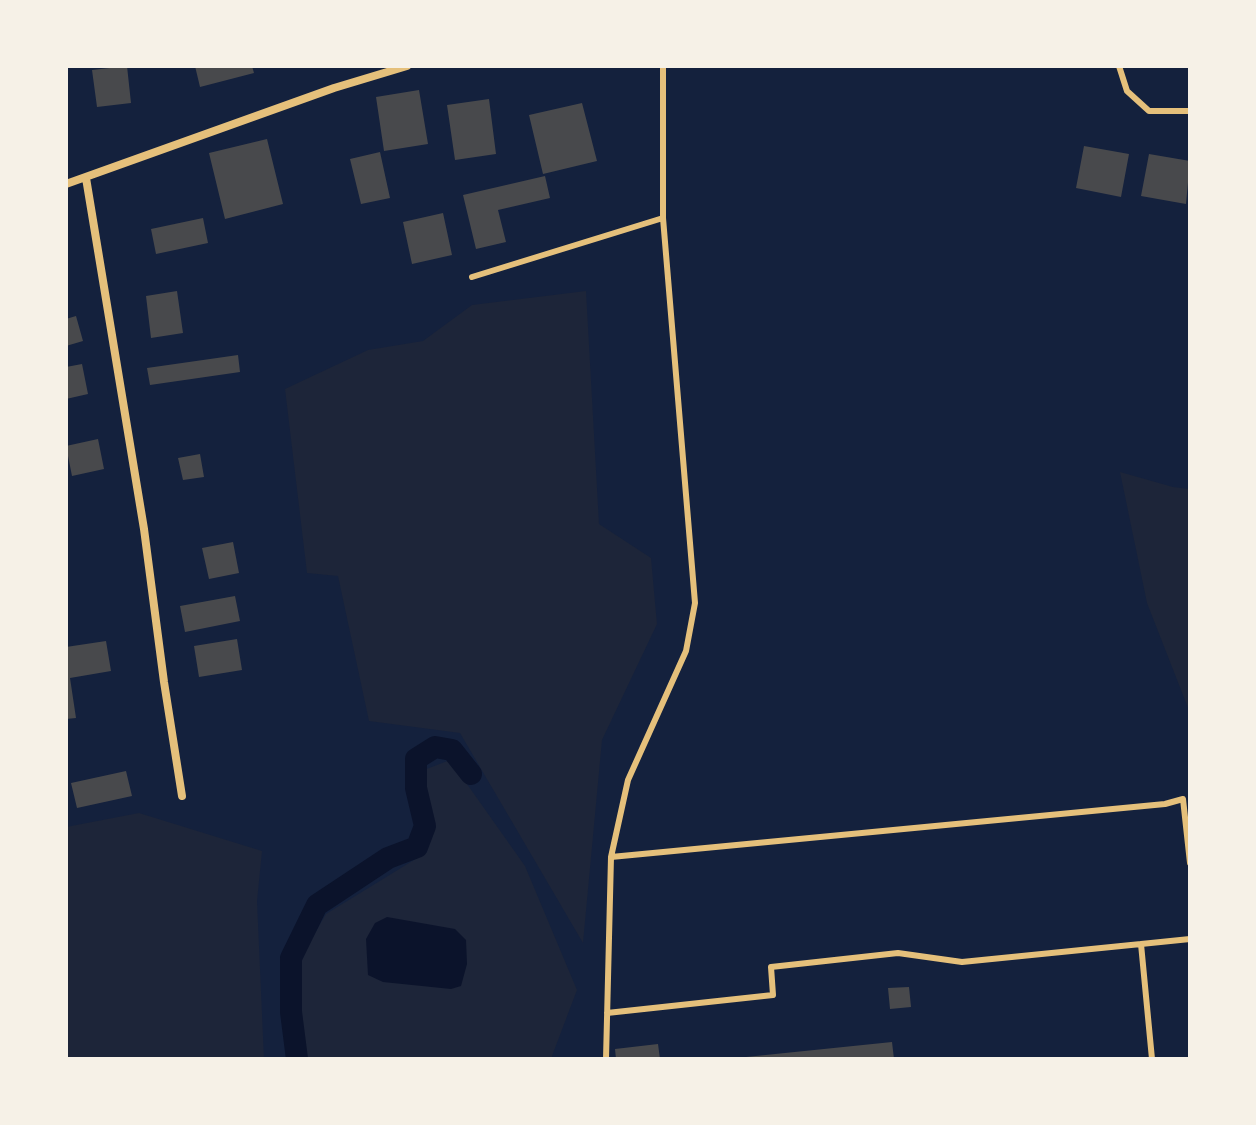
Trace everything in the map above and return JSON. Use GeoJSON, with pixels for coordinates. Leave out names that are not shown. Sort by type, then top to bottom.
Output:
{"type":"FeatureCollection","features":[{"type":"Feature","properties":{"kind":"street"},"geometry":{"type":"LineString","coordinates":[[66,184],[334,88],[407,66]]}},
{"type":"Feature","properties":{"kind":"street"},"geometry":{"type":"LineString","coordinates":[[86,178],[144,529],[182,796]]}},
{"type":"Feature","properties":{"kind":"lane"},"geometry":{"type":"LineString","coordinates":[[606,1059],[611,857],[628,780],[686,651],[695,603],[663,218],[663,66]]}},
{"type":"Feature","properties":{"kind":"lane"},"geometry":{"type":"LineString","coordinates":[[1119,66],[1127,91],[1149,111],[1190,111]]}},
{"type":"Feature","properties":{"kind":"lane"},"geometry":{"type":"LineString","coordinates":[[472,277],[663,218]]}},
{"type":"Feature","properties":{"kind":"lane"},"geometry":{"type":"LineString","coordinates":[[611,857],[1165,804],[1183,799],[1190,863]]}},
{"type":"Feature","properties":{"kind":"lane"},"geometry":{"type":"LineString","coordinates":[[607,1013],[773,995],[771,967],[898,953],[962,962],[1190,939]]}},
{"type":"Feature","properties":{"kind":"lane"},"geometry":{"type":"LineString","coordinates":[[1141,944],[1152,1059]]}},
{"type":"Feature","properties":{"kind":"shaded area"},"geometry":{"type":"Polygon","coordinates":[[[586,291],[599,524],[651,558],[657,624],[602,740],[583,943],[460,733],[369,721],[338,576],[307,573],[285,389],[368,350],[423,341],[472,305],[586,291]]]}},
{"type":"Feature","properties":{"kind":"shaded area"},"geometry":{"type":"Polygon","coordinates":[[[1120,472],[1190,489],[1190,713],[1147,603],[1120,472]]]}},
{"type":"Feature","properties":{"kind":"shaded area"},"geometry":{"type":"Polygon","coordinates":[[[450,760],[525,866],[577,990],[553,1059],[300,1059],[297,964],[326,914],[427,852],[424,770],[450,760]]]}},
{"type":"Feature","properties":{"kind":"shaded area"},"geometry":{"type":"Polygon","coordinates":[[[139,813],[262,851],[257,901],[264,1059],[66,1059],[66,827],[139,813]]]}},
{"type":"Feature","properties":{"kind":"shaded area"},"geometry":{"type":"Polygon","coordinates":[[[387,917],[455,929],[466,940],[467,964],[461,986],[451,989],[383,982],[368,975],[366,939],[375,923],[387,917]]]}},
{"type":"Feature","properties":{"kind":"building"},"geometry":{"type":"Polygon","coordinates":[[[127,66],[131,103],[97,107],[92,70],[127,66]]]}},
{"type":"Feature","properties":{"kind":"building"},"geometry":{"type":"Polygon","coordinates":[[[195,66],[252,66],[254,73],[200,87],[195,66]]]}},
{"type":"Feature","properties":{"kind":"building"},"geometry":{"type":"Polygon","coordinates":[[[419,90],[428,144],[384,151],[376,97],[419,90]]]}},
{"type":"Feature","properties":{"kind":"building"},"geometry":{"type":"Polygon","coordinates":[[[489,99],[496,154],[455,160],[447,105],[489,99]]]}},
{"type":"Feature","properties":{"kind":"building"},"geometry":{"type":"Polygon","coordinates":[[[582,103],[597,161],[543,174],[529,115],[582,103]]]}},
{"type":"Feature","properties":{"kind":"building"},"geometry":{"type":"Polygon","coordinates":[[[267,139],[283,204],[225,219],[209,153],[267,139]]]}},
{"type":"Feature","properties":{"kind":"building"},"geometry":{"type":"Polygon","coordinates":[[[1084,146],[1129,154],[1121,197],[1076,188],[1084,146]]]}},
{"type":"Feature","properties":{"kind":"building"},"geometry":{"type":"Polygon","coordinates":[[[380,152],[390,198],[361,204],[350,159],[380,152]]]}},
{"type":"Feature","properties":{"kind":"building"},"geometry":{"type":"Polygon","coordinates":[[[1149,154],[1190,161],[1186,204],[1141,196],[1149,154]]]}},
{"type":"Feature","properties":{"kind":"building"},"geometry":{"type":"Polygon","coordinates":[[[545,176],[550,198],[498,210],[506,242],[476,249],[463,195],[545,176]]]}},
{"type":"Feature","properties":{"kind":"building"},"geometry":{"type":"Polygon","coordinates":[[[443,213],[452,255],[412,264],[403,222],[443,213]]]}},
{"type":"Feature","properties":{"kind":"building"},"geometry":{"type":"Polygon","coordinates":[[[203,218],[208,243],[156,254],[151,229],[203,218]]]}},
{"type":"Feature","properties":{"kind":"building"},"geometry":{"type":"Polygon","coordinates":[[[177,291],[183,333],[151,338],[146,296],[177,291]]]}},
{"type":"Feature","properties":{"kind":"building"},"geometry":{"type":"Polygon","coordinates":[[[76,316],[83,341],[66,346],[66,319],[76,316]]]}},
{"type":"Feature","properties":{"kind":"building"},"geometry":{"type":"Polygon","coordinates":[[[238,355],[240,372],[150,385],[147,368],[238,355]]]}},
{"type":"Feature","properties":{"kind":"building"},"geometry":{"type":"Polygon","coordinates":[[[82,364],[88,394],[66,399],[66,367],[82,364]]]}},
{"type":"Feature","properties":{"kind":"building"},"geometry":{"type":"Polygon","coordinates":[[[98,439],[104,469],[72,476],[66,446],[98,439]]]}},
{"type":"Feature","properties":{"kind":"building"},"geometry":{"type":"Polygon","coordinates":[[[200,454],[204,477],[183,480],[178,458],[200,454]]]}},
{"type":"Feature","properties":{"kind":"building"},"geometry":{"type":"Polygon","coordinates":[[[233,542],[239,573],[209,579],[202,548],[233,542]]]}},
{"type":"Feature","properties":{"kind":"building"},"geometry":{"type":"Polygon","coordinates":[[[235,596],[240,621],[185,632],[180,606],[235,596]]]}},
{"type":"Feature","properties":{"kind":"building"},"geometry":{"type":"Polygon","coordinates":[[[237,639],[242,670],[199,677],[194,646],[237,639]]]}},
{"type":"Feature","properties":{"kind":"building"},"geometry":{"type":"Polygon","coordinates":[[[106,641],[111,671],[70,678],[76,718],[66,719],[66,647],[106,641]]]}},
{"type":"Feature","properties":{"kind":"building"},"geometry":{"type":"Polygon","coordinates":[[[126,771],[132,796],[77,808],[71,783],[126,771]]]}},
{"type":"Feature","properties":{"kind":"building"},"geometry":{"type":"Polygon","coordinates":[[[909,987],[911,1007],[890,1009],[888,988],[909,987]]]}},
{"type":"Feature","properties":{"kind":"building"},"geometry":{"type":"Polygon","coordinates":[[[892,1042],[894,1059],[746,1059],[746,1057],[892,1042]]]}},
{"type":"Feature","properties":{"kind":"building"},"geometry":{"type":"Polygon","coordinates":[[[658,1044],[660,1059],[616,1059],[615,1049],[658,1044]]]}},
{"type":"Feature","properties":{"kind":"waterway"},"geometry":{"type":"LineString","coordinates":[[297,1059],[291,1012],[291,958],[317,905],[388,858],[417,847],[425,826],[416,788],[416,759],[435,747],[452,750],[471,774]]}}]}
